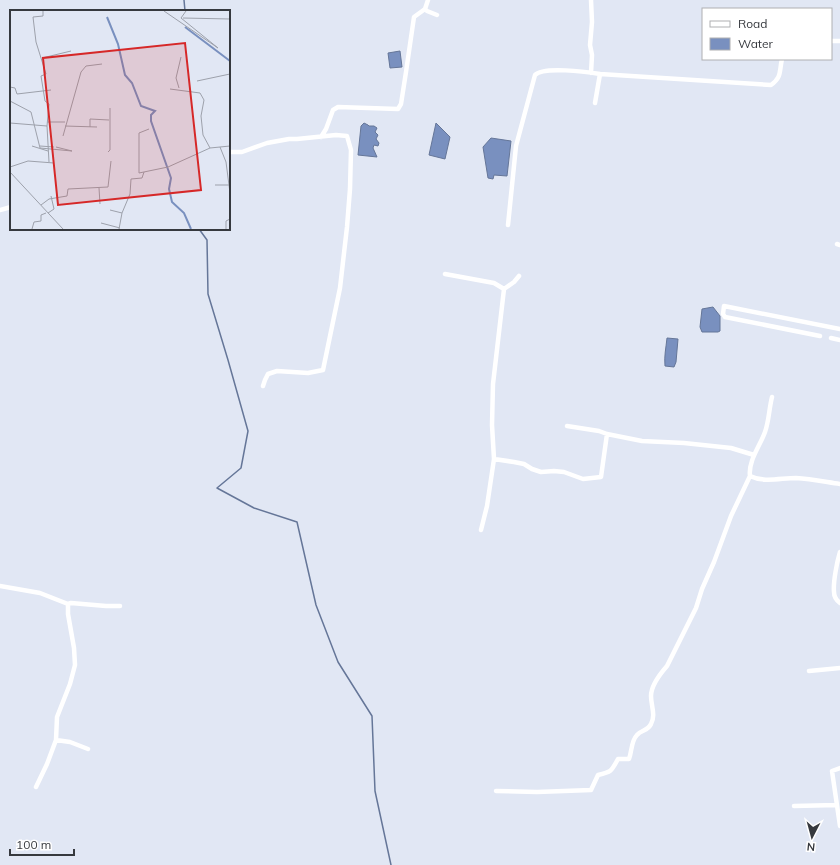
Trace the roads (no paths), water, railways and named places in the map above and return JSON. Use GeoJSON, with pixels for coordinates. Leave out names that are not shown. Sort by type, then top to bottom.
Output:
{"type":"FeatureCollection","features":[{"type":"Feature","properties":{"kind":"street"},"geometry":{"type":"LineString","coordinates":[[321,137],[326,129],[333,110],[338,107],[398,108],[406,72],[414,17],[424,9],[428,0]]}},
{"type":"Feature","properties":{"kind":"street"},"geometry":{"type":"LineString","coordinates":[[591,0],[591,73]]}},
{"type":"Feature","properties":{"kind":"street"},"geometry":{"type":"LineString","coordinates":[[424,9],[437,15]]}},
{"type":"Feature","properties":{"kind":"street"},"geometry":{"type":"LineString","coordinates":[[508,224],[516,146],[537,72],[551,70],[770,85],[778,80],[782,60]]}},
{"type":"Feature","properties":{"kind":"street"},"geometry":{"type":"LineString","coordinates":[[595,103],[600,74]]}},
{"type":"Feature","properties":{"kind":"street"},"geometry":{"type":"LineString","coordinates":[[230,152],[242,152],[266,143],[289,139],[336,135],[347,136],[351,150],[347,228],[340,288],[323,370],[308,373],[277,371],[268,374],[263,386]]}},
{"type":"Feature","properties":{"kind":"street"},"geometry":{"type":"LineString","coordinates":[[0,210],[10,207]]}},
{"type":"Feature","properties":{"kind":"street"},"geometry":{"type":"LineString","coordinates":[[446,274],[494,283],[504,289]]}},
{"type":"Feature","properties":{"kind":"street"},"geometry":{"type":"LineString","coordinates":[[481,530],[487,506],[494,459],[492,425],[493,384],[504,289],[514,282],[519,276]]}},
{"type":"Feature","properties":{"kind":"street"},"geometry":{"type":"LineString","coordinates":[[820,336],[725,317],[723,314],[724,306],[840,329]]}},
{"type":"Feature","properties":{"kind":"street"},"geometry":{"type":"LineString","coordinates":[[831,338],[840,340]]}},
{"type":"Feature","properties":{"kind":"street"},"geometry":{"type":"LineString","coordinates":[[496,791],[537,792],[591,790],[598,775],[610,772],[618,759],[628,759],[632,744],[638,733],[648,729],[652,724],[653,715],[651,695],[653,686],[667,666],[696,608],[731,516],[750,476],[749,473],[754,455],[765,432],[772,398]]}},
{"type":"Feature","properties":{"kind":"street"},"geometry":{"type":"LineString","coordinates":[[567,426],[642,441],[684,443],[731,448],[754,455]]}},
{"type":"Feature","properties":{"kind":"street"},"geometry":{"type":"LineString","coordinates":[[494,459],[524,464],[541,472],[564,472],[583,479],[601,477],[607,434]]}},
{"type":"Feature","properties":{"kind":"street"},"geometry":{"type":"LineString","coordinates":[[750,476],[753,478],[769,480],[797,478],[840,484]]}},
{"type":"Feature","properties":{"kind":"street"},"geometry":{"type":"LineString","coordinates":[[840,552],[834,584],[835,597],[840,603]]}},
{"type":"Feature","properties":{"kind":"street"},"geometry":{"type":"LineString","coordinates":[[0,586],[40,593],[68,604],[120,606]]}},
{"type":"Feature","properties":{"kind":"street"},"geometry":{"type":"LineString","coordinates":[[36,787],[56,740],[57,717],[70,684],[74,665],[74,648],[68,614],[68,604]]}},
{"type":"Feature","properties":{"kind":"street"},"geometry":{"type":"LineString","coordinates":[[809,671],[840,668]]}},
{"type":"Feature","properties":{"kind":"street"},"geometry":{"type":"LineString","coordinates":[[56,740],[70,742],[88,749]]}},
{"type":"Feature","properties":{"kind":"street"},"geometry":{"type":"LineString","coordinates":[[840,768],[832,771],[840,826]]}},
{"type":"Feature","properties":{"kind":"street"},"geometry":{"type":"LineString","coordinates":[[794,806],[837,805]]}},
{"type":"Feature","properties":{"kind":"water"},"geometry":{"type":"Polygon","coordinates":[[[400,51],[402,67],[390,68],[388,53],[400,51]]]}},
{"type":"Feature","properties":{"kind":"water"},"geometry":{"type":"Polygon","coordinates":[[[364,123],[377,128],[375,132],[378,135],[376,139],[379,143],[378,146],[374,145],[373,148],[377,157],[358,155],[361,126],[364,123]]]}},
{"type":"Feature","properties":{"kind":"water"},"geometry":{"type":"Polygon","coordinates":[[[436,123],[450,137],[445,159],[429,155],[436,123]]]}},
{"type":"Feature","properties":{"kind":"water"},"geometry":{"type":"Polygon","coordinates":[[[491,138],[511,141],[507,176],[494,175],[493,179],[488,178],[483,147],[491,138]]]}},
{"type":"Feature","properties":{"kind":"water"},"geometry":{"type":"Polygon","coordinates":[[[713,307],[720,316],[720,331],[702,332],[700,327],[702,309],[713,307]]]}},
{"type":"Feature","properties":{"kind":"water"},"geometry":{"type":"Polygon","coordinates":[[[667,338],[678,339],[676,362],[674,367],[665,366],[667,338]]]}},
{"type":"Feature","properties":{"kind":"waterway"},"geometry":{"type":"LineString","coordinates":[[184,0],[185,10]]}},
{"type":"Feature","properties":{"kind":"waterway"},"geometry":{"type":"LineString","coordinates":[[200,230],[207,240],[208,294],[248,431],[241,468],[217,488],[254,508],[297,522],[316,605],[338,662],[372,716],[375,791],[391,865]]}}]}
